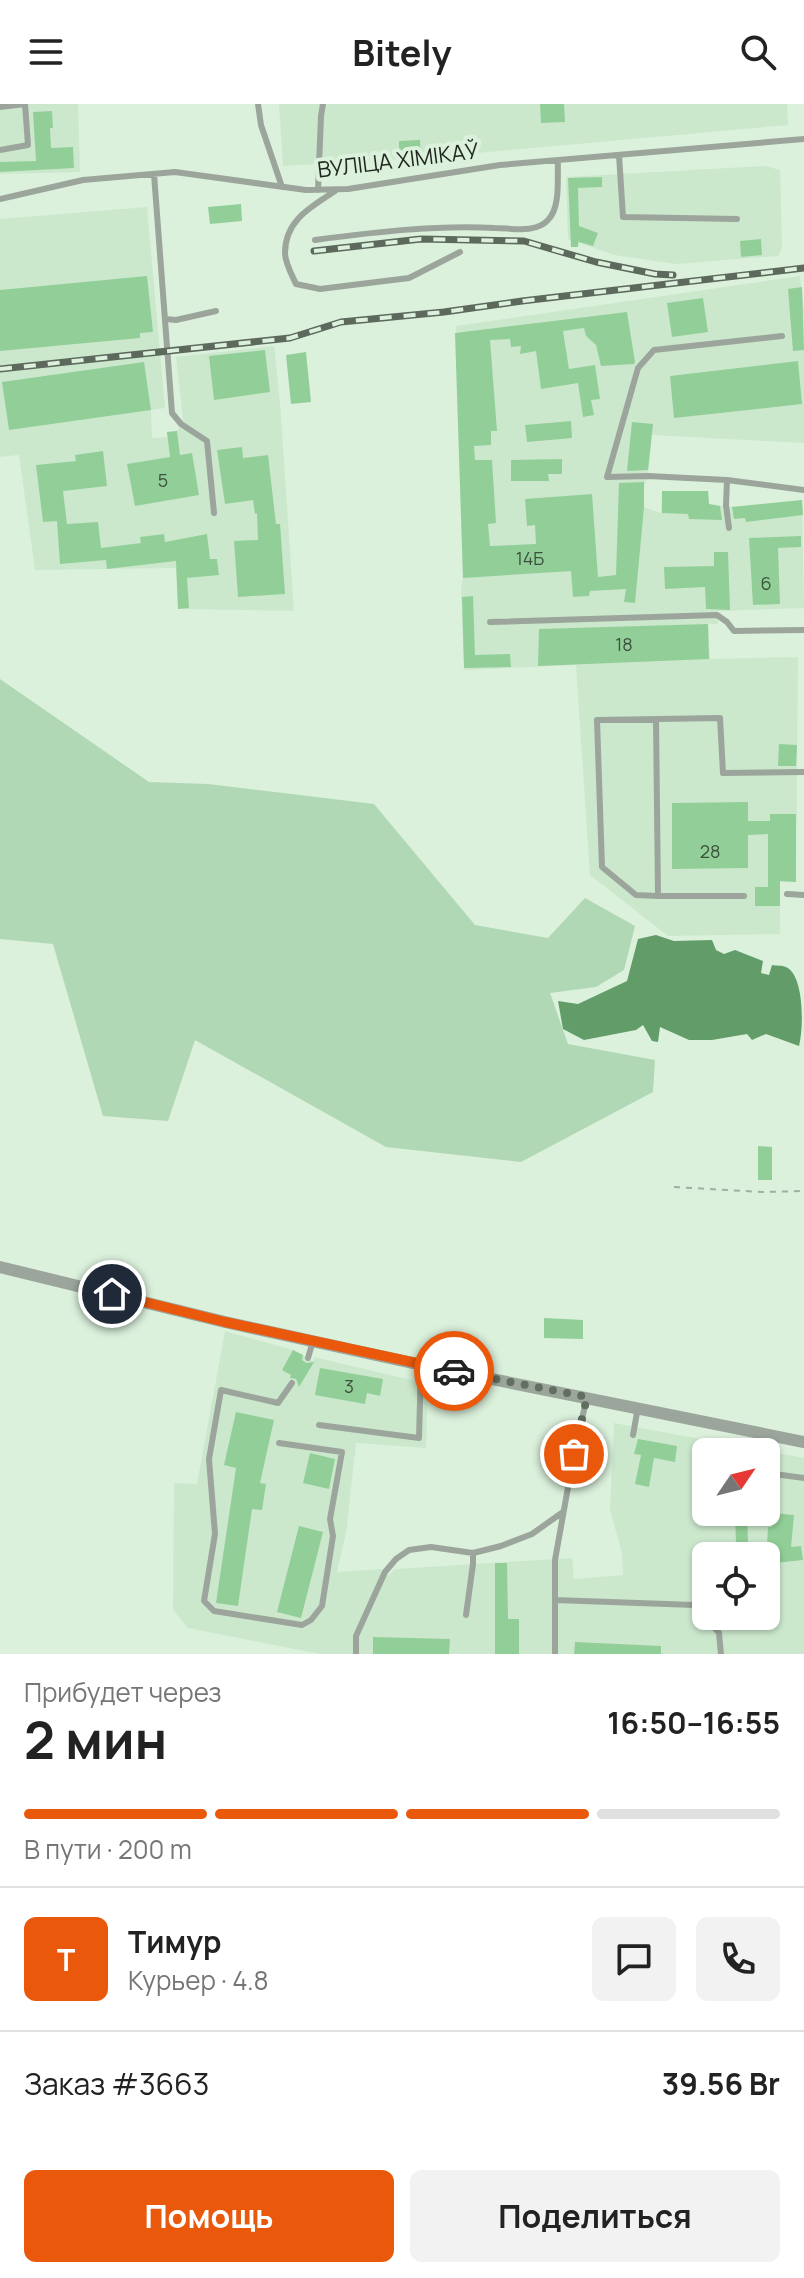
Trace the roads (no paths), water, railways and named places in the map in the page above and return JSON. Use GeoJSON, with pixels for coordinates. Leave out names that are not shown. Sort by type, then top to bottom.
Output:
{"type":"FeatureCollection","features":[{"type":"Feature","properties":{"kind":"street"},"geometry":{"type":"LineString","coordinates":[[0,1267],[421,1365],[804,1442]]}},
{"type":"Feature","properties":{"kind":"lane"},"geometry":{"type":"LineString","coordinates":[[0,107],[25,104],[28,145],[0,150]]}},
{"type":"Feature","properties":{"kind":"lane"},"geometry":{"type":"LineString","coordinates":[[258,104],[261,125],[282,187]]}},
{"type":"Feature","properties":{"kind":"lane"},"geometry":{"type":"LineString","coordinates":[[318,190],[323,104]]}},
{"type":"Feature","properties":{"kind":"lane","name":"ВУЛІЦА ХІМІКАЎ"},"geometry":{"type":"LineString","coordinates":[[0,199],[83,180],[175,172],[282,187],[338,189],[500,165],[804,139]]}},
{"type":"Feature","properties":{"kind":"lane"},"geometry":{"type":"LineString","coordinates":[[619,155],[623,217],[737,219]]}},
{"type":"Feature","properties":{"kind":"lane"},"geometry":{"type":"LineString","coordinates":[[315,240],[420,228],[533,229],[549,220],[556,203],[558,160]]}},
{"type":"Feature","properties":{"kind":"lane"},"geometry":{"type":"LineString","coordinates":[[154,174],[172,413],[181,424],[207,441],[214,513]]}},
{"type":"Feature","properties":{"kind":"lane"},"geometry":{"type":"LineString","coordinates":[[338,189],[302,212],[289,232],[285,256],[296,284],[320,289],[409,278],[460,252]]}},
{"type":"Feature","properties":{"kind":"lane"},"geometry":{"type":"LineString","coordinates":[[166,319],[176,320],[216,311]]}},
{"type":"Feature","properties":{"kind":"lane"},"geometry":{"type":"LineString","coordinates":[[782,336],[654,350],[638,368],[607,477],[727,480],[804,490]]}},
{"type":"Feature","properties":{"kind":"lane"},"geometry":{"type":"LineString","coordinates":[[727,480],[729,528]]}},
{"type":"Feature","properties":{"kind":"lane"},"geometry":{"type":"LineString","coordinates":[[490,622],[717,615],[734,631],[804,630]]}},
{"type":"Feature","properties":{"kind":"lane"},"geometry":{"type":"LineString","coordinates":[[744,896],[636,895],[602,867],[597,720],[720,718],[723,773],[804,772]]}},
{"type":"Feature","properties":{"kind":"lane"},"geometry":{"type":"LineString","coordinates":[[656,719],[658,896]]}},
{"type":"Feature","properties":{"kind":"lane"},"geometry":{"type":"LineString","coordinates":[[787,894],[804,895]]}},
{"type":"Feature","properties":{"kind":"lane"},"geometry":{"type":"LineString","coordinates":[[308,1358],[313,1341]]}},
{"type":"Feature","properties":{"kind":"lane"},"geometry":{"type":"LineString","coordinates":[[319,1425],[419,1438],[421,1365]]}},
{"type":"Feature","properties":{"kind":"lane"},"geometry":{"type":"LineString","coordinates":[[279,1443],[342,1452],[330,1519],[333,1536],[322,1606],[311,1620],[302,1625],[214,1611],[204,1601],[215,1534],[209,1459],[221,1390],[278,1403],[292,1383]]}},
{"type":"Feature","properties":{"kind":"lane"},"geometry":{"type":"LineString","coordinates":[[555,1654],[555,1560],[587,1397]]}},
{"type":"Feature","properties":{"kind":"lane"},"geometry":{"type":"LineString","coordinates":[[633,1435],[638,1407]]}},
{"type":"Feature","properties":{"kind":"lane"},"geometry":{"type":"LineString","coordinates":[[771,1437],[766,1452],[767,1473],[804,1478]]}},
{"type":"Feature","properties":{"kind":"lane"},"geometry":{"type":"LineString","coordinates":[[356,1654],[356,1636],[385,1572],[409,1550],[431,1547],[473,1553],[532,1534],[563,1512]]}},
{"type":"Feature","properties":{"kind":"lane"},"geometry":{"type":"LineString","coordinates":[[466,1615],[473,1553]]}},
{"type":"Feature","properties":{"kind":"lane"},"geometry":{"type":"LineString","coordinates":[[555,1600],[694,1605],[719,1633],[721,1654]]}},
{"type":"Feature","properties":{"kind":"railway"},"geometry":{"type":"LineString","coordinates":[[314,251],[421,239],[524,241],[596,262],[673,275]]}},
{"type":"Feature","properties":{"kind":"railway"},"geometry":{"type":"LineString","coordinates":[[0,369],[290,338],[341,322],[804,268]]}}]}
